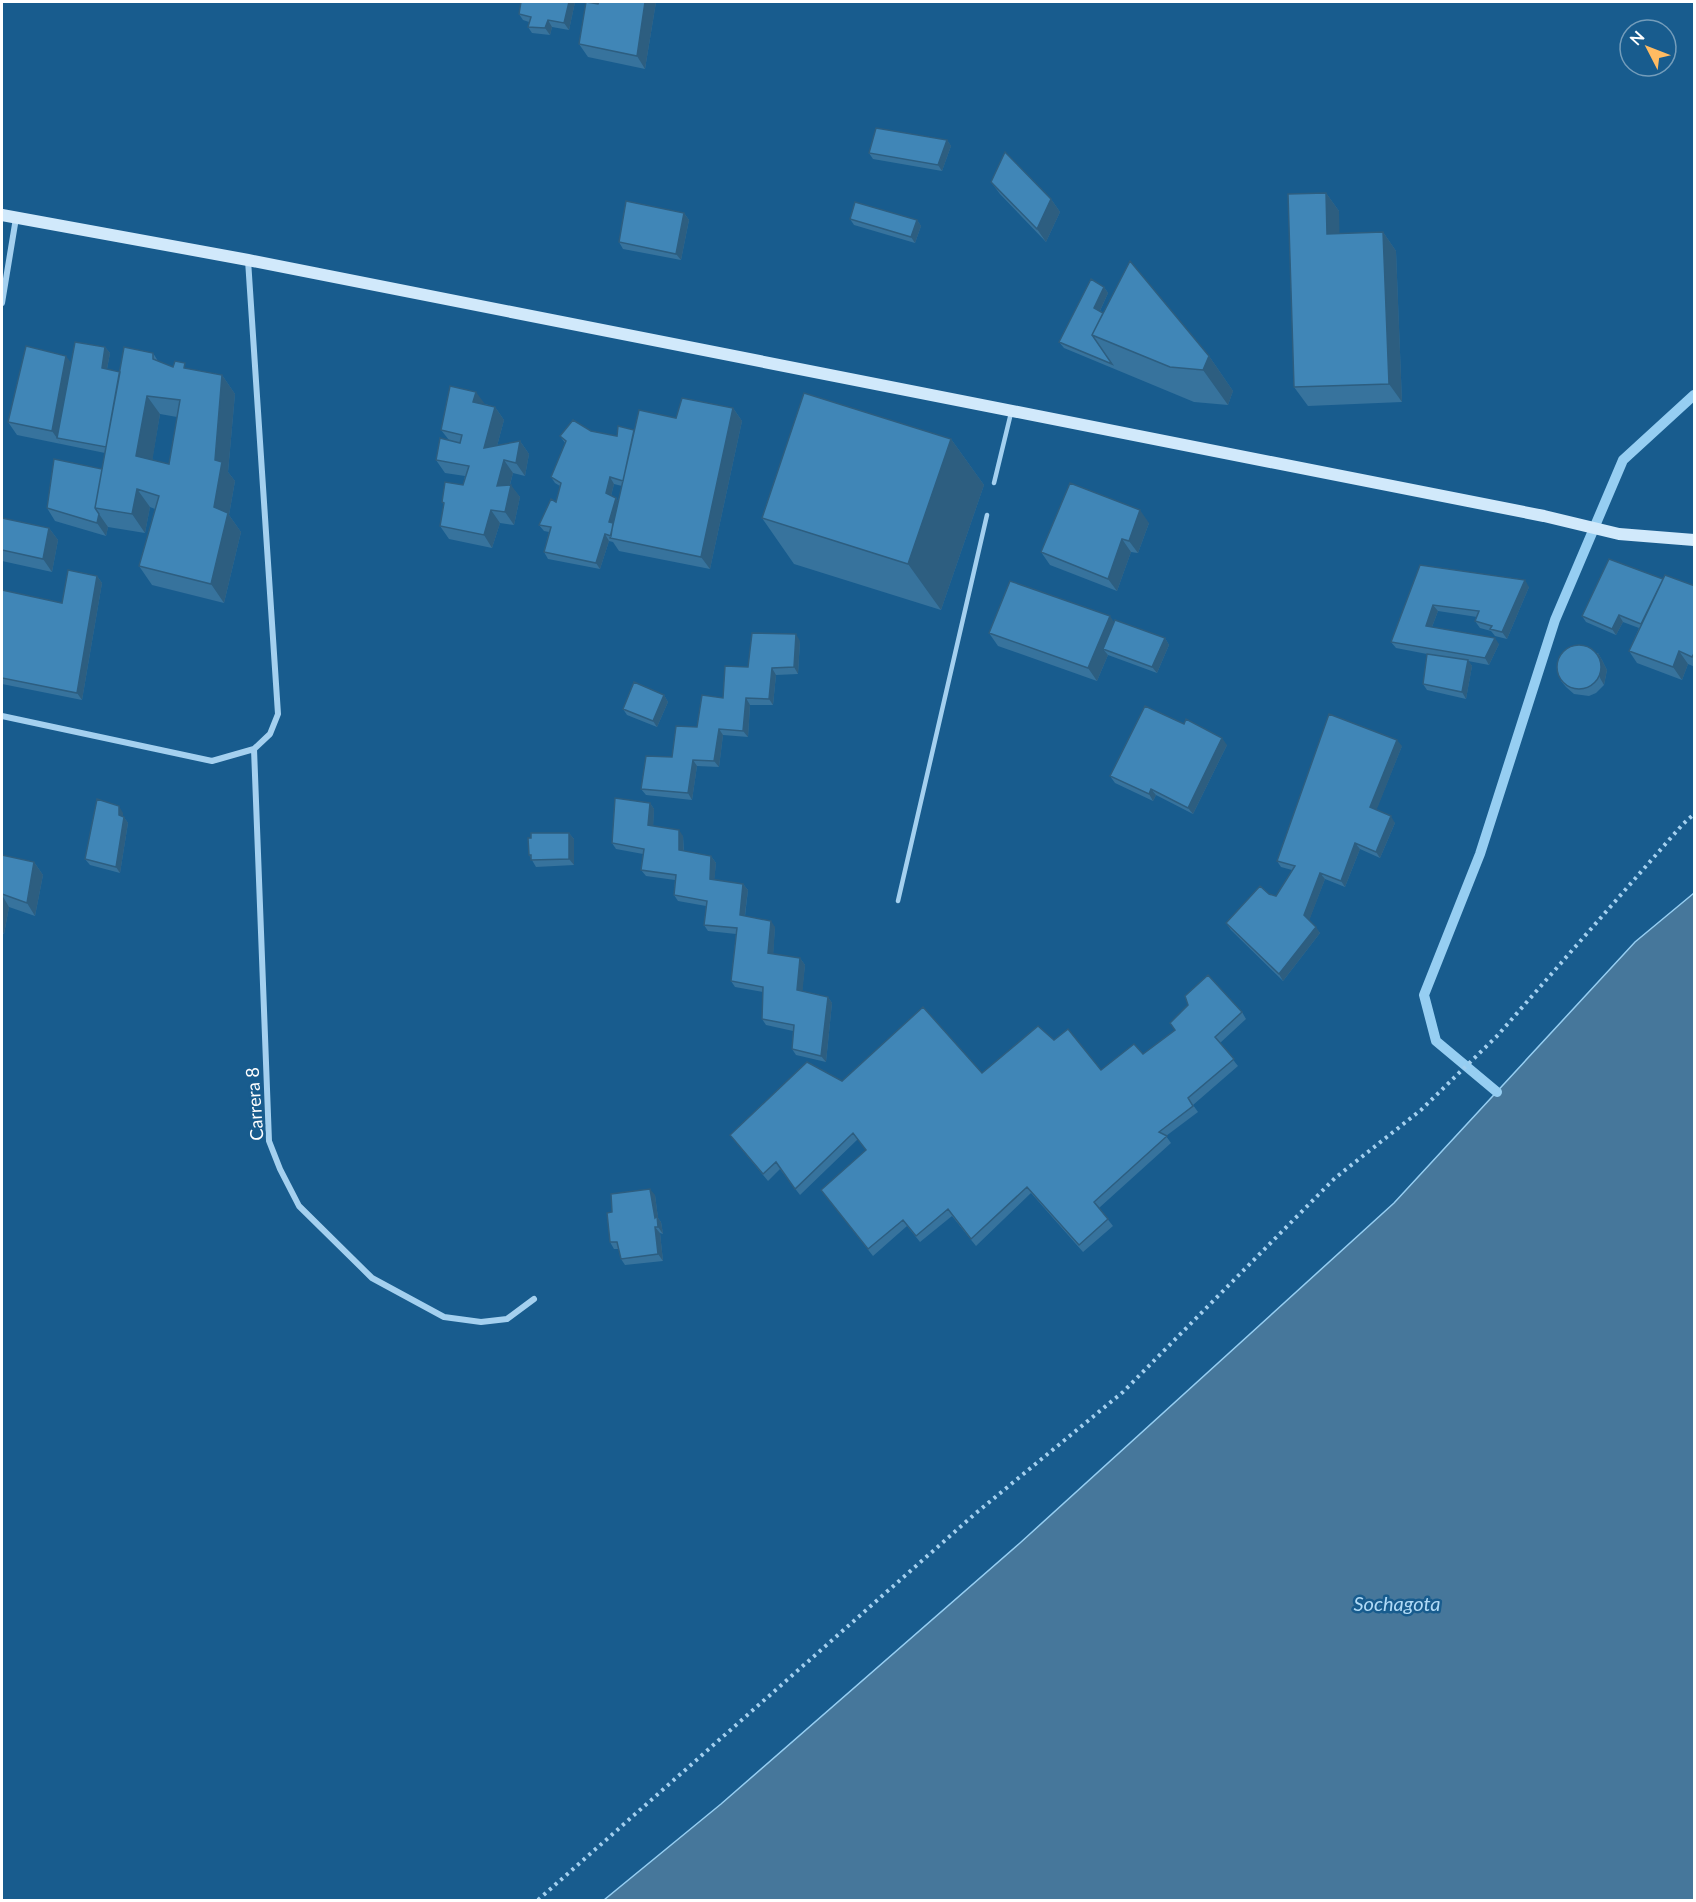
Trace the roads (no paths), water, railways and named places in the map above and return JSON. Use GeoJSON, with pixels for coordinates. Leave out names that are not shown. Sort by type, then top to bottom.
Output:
{"type":"FeatureCollection","features":[{"type":"Feature","properties":{"kind":"main road"},"geometry":{"type":"LineString","coordinates":[[2,215],[248,260],[1544,516],[1619,534],[1695,540]]}},
{"type":"Feature","properties":{"kind":"street"},"geometry":{"type":"LineString","coordinates":[[2,303],[16,217]]}},
{"type":"Feature","properties":{"kind":"street"},"geometry":{"type":"LineString","coordinates":[[2,716],[212,761],[254,749],[270,734],[278,714],[248,260]]}},
{"type":"Feature","properties":{"kind":"street","name":"Carrera 8"},"geometry":{"type":"LineString","coordinates":[[254,749],[269,1141],[280,1169],[299,1206],[372,1278],[444,1317],[481,1322],[507,1319],[534,1299]]}},
{"type":"Feature","properties":{"kind":"lane"},"geometry":{"type":"LineString","coordinates":[[994,483],[1012,411]]}},
{"type":"Feature","properties":{"kind":"lane"},"geometry":{"type":"LineString","coordinates":[[898,901],[987,515]]}},
{"type":"Feature","properties":{"kind":"water","name":"Sochagota"},"geometry":{"type":"Polygon","coordinates":[[[1694,893],[1694,1900],[604,1900],[721,1804],[1020,1543],[1394,1203],[1635,942],[1694,893]]]}},
{"type":"Feature","properties":{"kind":"waterway"},"geometry":{"type":"LineString","coordinates":[[1497,1092],[1436,1041],[1424,995],[1480,854],[1555,620],[1623,460],[1694,395]]}}]}
